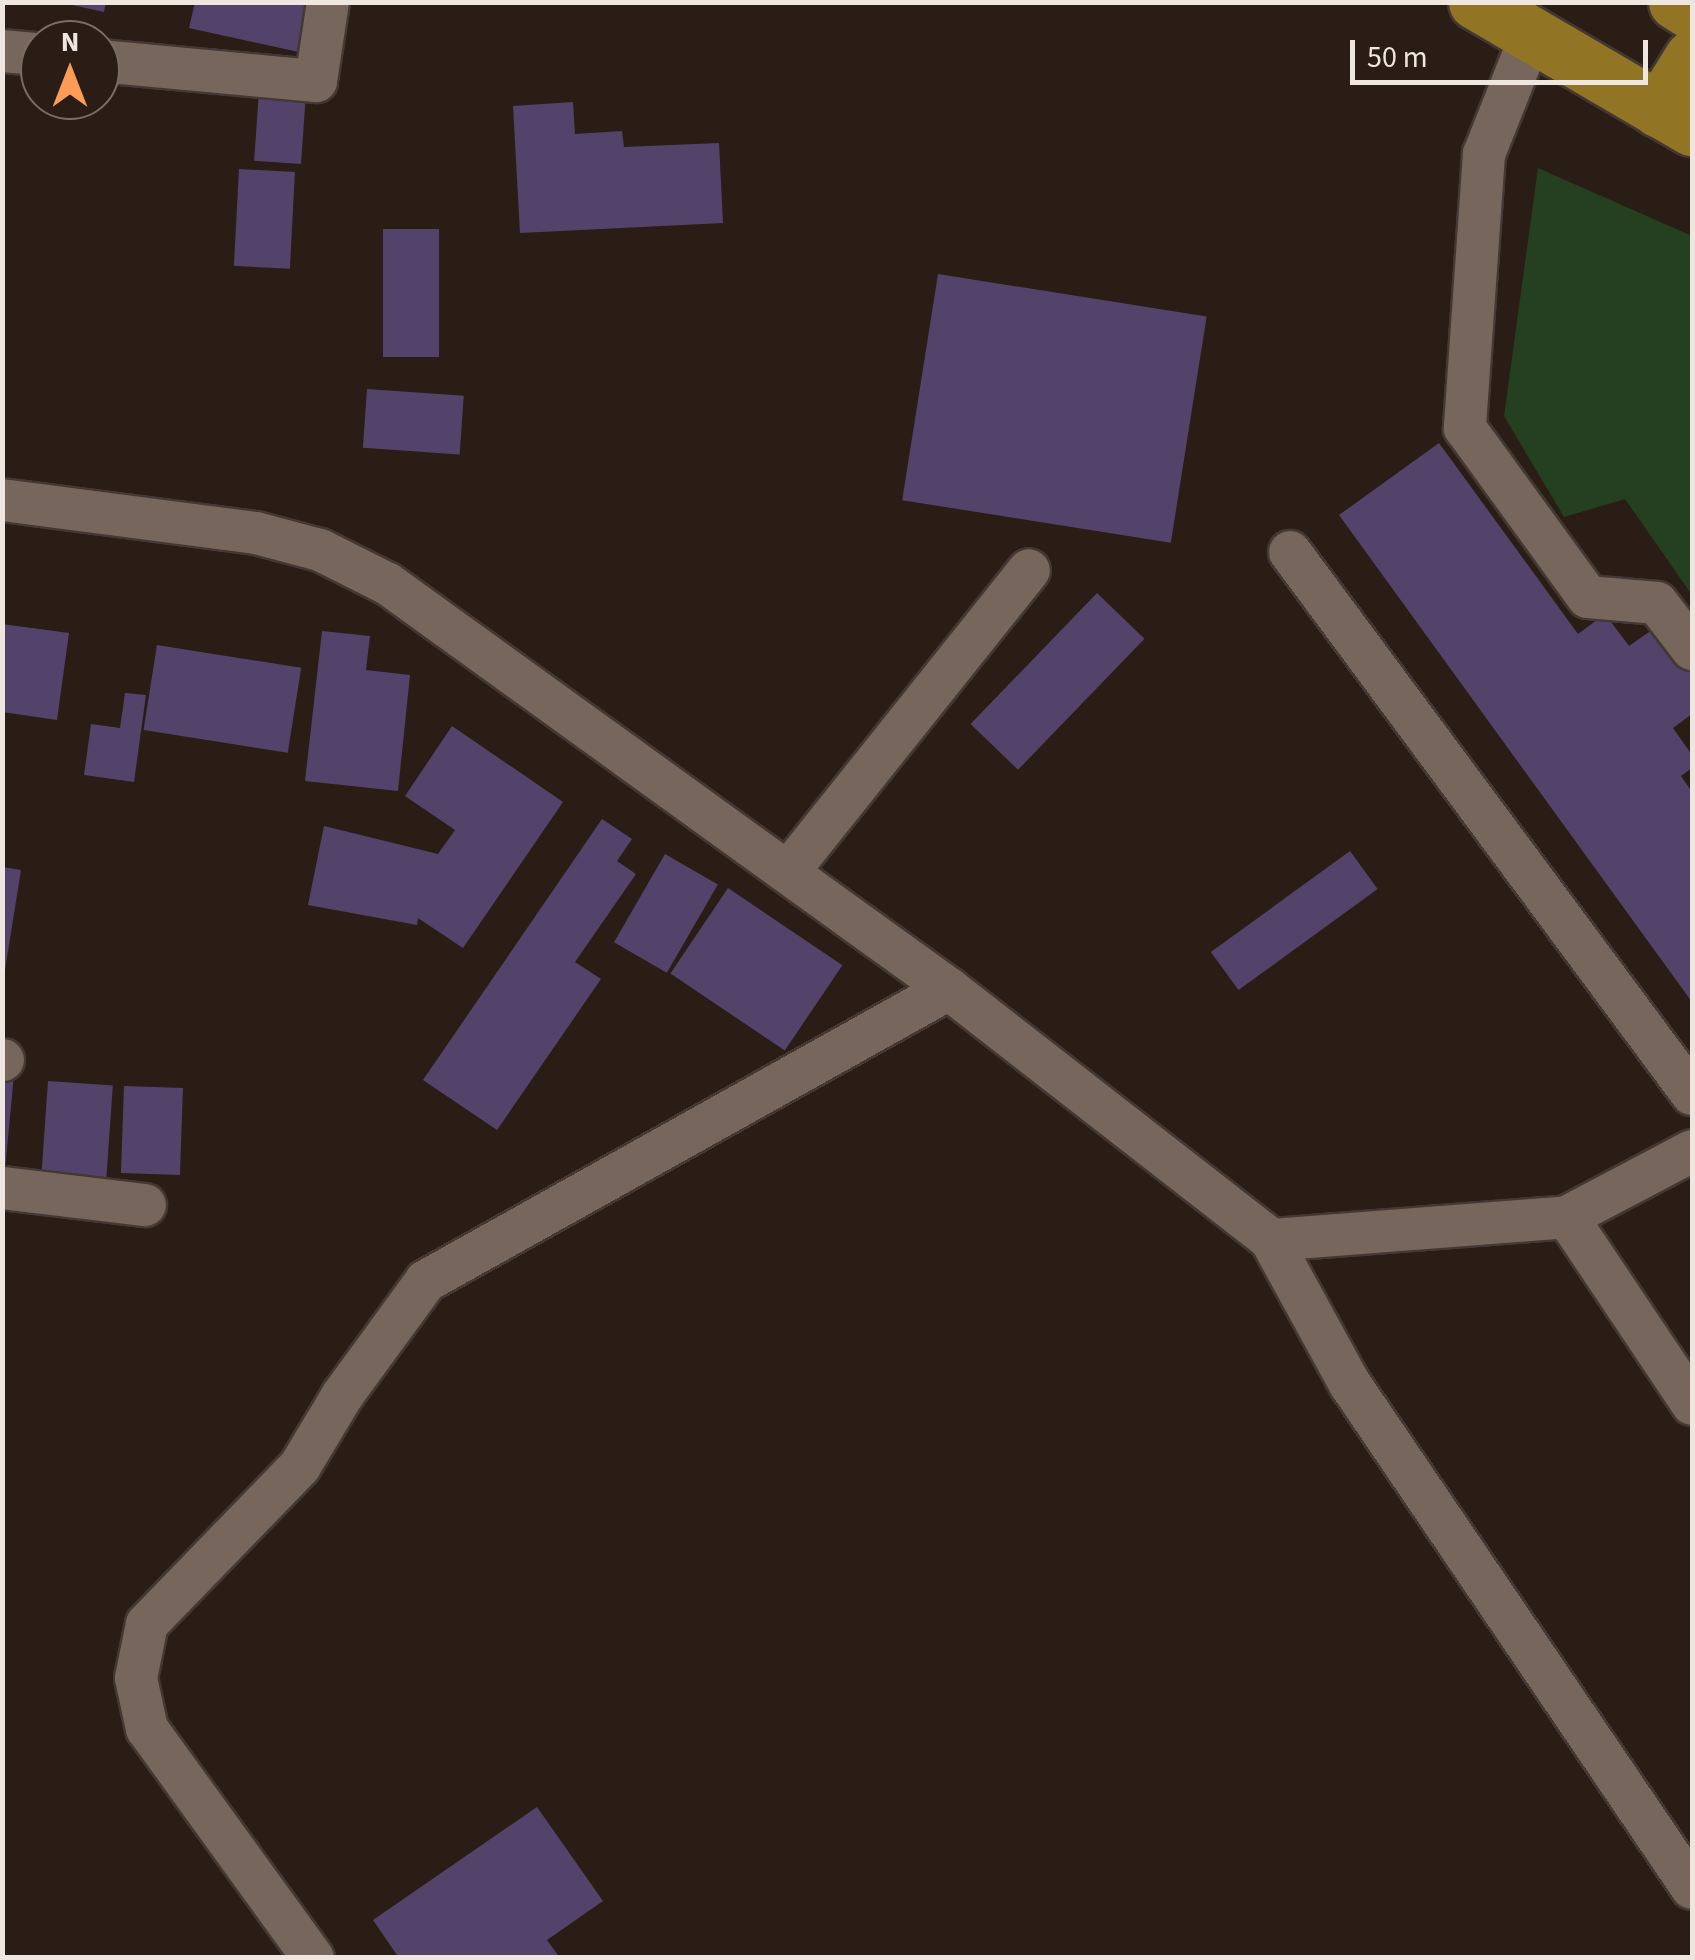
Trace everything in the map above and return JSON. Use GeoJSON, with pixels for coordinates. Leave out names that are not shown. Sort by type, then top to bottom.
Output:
{"type":"FeatureCollection","features":[{"type":"Feature","properties":{"kind":"main road"},"geometry":{"type":"LineString","coordinates":[[1476,2],[1530,38],[1676,119],[1692,58]]}},
{"type":"Feature","properties":{"kind":"main road"},"geometry":{"type":"LineString","coordinates":[[1676,2],[1692,12]]}},
{"type":"Feature","properties":{"kind":"street"},"geometry":{"type":"LineString","coordinates":[[120,62],[316,81],[328,2]]}},
{"type":"Feature","properties":{"kind":"street"},"geometry":{"type":"LineString","coordinates":[[1530,38],[1484,154],[1465,428],[1588,598],[1658,603],[1692,649]]}},
{"type":"Feature","properties":{"kind":"street"},"geometry":{"type":"LineString","coordinates":[[2,500],[256,533],[320,550],[388,584],[949,988],[1270,1240],[1350,1384],[1692,1888]]}},
{"type":"Feature","properties":{"kind":"street"},"geometry":{"type":"LineString","coordinates":[[1290,552],[1692,1094]]}},
{"type":"Feature","properties":{"kind":"street"},"geometry":{"type":"LineString","coordinates":[[788,872],[1029,570]]}},
{"type":"Feature","properties":{"kind":"street"},"geometry":{"type":"LineString","coordinates":[[313,1958],[147,1730],[136,1678],[146,1624],[300,1466],[426,1281],[949,988]]}},
{"type":"Feature","properties":{"kind":"street"},"geometry":{"type":"LineString","coordinates":[[1270,1240],[1567,1217],[1692,1152]]}},
{"type":"Feature","properties":{"kind":"street"},"geometry":{"type":"LineString","coordinates":[[2,1188],[145,1205]]}},
{"type":"Feature","properties":{"kind":"street"},"geometry":{"type":"LineString","coordinates":[[1567,1217],[1692,1404]]}},
{"type":"Feature","properties":{"kind":"green space"},"geometry":{"type":"Polygon","coordinates":[[[1538,168],[1692,236],[1692,595],[1625,499],[1564,517],[1504,416],[1538,168]]]}},
{"type":"Feature","properties":{"kind":"building"},"geometry":{"type":"Polygon","coordinates":[[[59,2],[106,2],[104,12],[59,2]]]}},
{"type":"Feature","properties":{"kind":"building"},"geometry":{"type":"Polygon","coordinates":[[[195,2],[319,2],[308,54],[189,28],[195,2]]]}},
{"type":"Feature","properties":{"kind":"building"},"geometry":{"type":"Polygon","coordinates":[[[259,91],[306,94],[301,164],[254,161],[259,91]]]}},
{"type":"Feature","properties":{"kind":"building"},"geometry":{"type":"Polygon","coordinates":[[[573,102],[575,134],[622,131],[624,147],[719,143],[723,223],[520,233],[513,106],[573,102]]]}},
{"type":"Feature","properties":{"kind":"building"},"geometry":{"type":"Polygon","coordinates":[[[239,169],[295,172],[290,269],[234,266],[239,169]]]}},
{"type":"Feature","properties":{"kind":"building"},"geometry":{"type":"Polygon","coordinates":[[[383,229],[439,229],[439,357],[383,357],[383,229]]]}},
{"type":"Feature","properties":{"kind":"building"},"geometry":{"type":"Polygon","coordinates":[[[938,274],[1207,317],[1171,543],[902,500],[938,274]]]}},
{"type":"Feature","properties":{"kind":"building"},"geometry":{"type":"Polygon","coordinates":[[[367,389],[464,396],[460,455],[363,448],[367,389]]]}},
{"type":"Feature","properties":{"kind":"building"},"geometry":{"type":"Polygon","coordinates":[[[1439,443],[1578,634],[1605,614],[1629,646],[1659,625],[1692,671],[1692,714],[1673,728],[1692,755],[1692,768],[1681,776],[1692,792],[1692,1002],[1339,515],[1439,443]]]}},
{"type":"Feature","properties":{"kind":"building"},"geometry":{"type":"Polygon","coordinates":[[[1097,593],[1144,639],[1018,770],[971,724],[1097,593]]]}},
{"type":"Feature","properties":{"kind":"building"},"geometry":{"type":"Polygon","coordinates":[[[2,624],[69,633],[57,720],[2,712],[2,624]]]}},
{"type":"Feature","properties":{"kind":"building"},"geometry":{"type":"Polygon","coordinates":[[[322,631],[370,636],[366,670],[410,675],[398,791],[305,781],[322,631]]]}},
{"type":"Feature","properties":{"kind":"building"},"geometry":{"type":"Polygon","coordinates":[[[157,645],[301,668],[288,753],[144,730],[157,645]]]}},
{"type":"Feature","properties":{"kind":"building"},"geometry":{"type":"Polygon","coordinates":[[[125,693],[146,695],[134,782],[84,775],[91,724],[120,728],[125,693]]]}},
{"type":"Feature","properties":{"kind":"building"},"geometry":{"type":"Polygon","coordinates":[[[452,726],[563,802],[463,948],[418,918],[417,925],[308,905],[324,826],[438,854],[455,830],[405,796],[452,726]]]}},
{"type":"Feature","properties":{"kind":"building"},"geometry":{"type":"Polygon","coordinates":[[[602,819],[632,839],[617,861],[636,874],[575,962],[601,979],[497,1130],[423,1080],[602,819]]]}},
{"type":"Feature","properties":{"kind":"building"},"geometry":{"type":"Polygon","coordinates":[[[1350,851],[1378,889],[1238,990],[1211,952],[1350,851]]]}},
{"type":"Feature","properties":{"kind":"building"},"geometry":{"type":"Polygon","coordinates":[[[665,854],[718,884],[667,973],[614,942],[665,854]]]}},
{"type":"Feature","properties":{"kind":"building"},"geometry":{"type":"Polygon","coordinates":[[[2,867],[21,870],[5,970],[2,970],[2,867]]]}},
{"type":"Feature","properties":{"kind":"building"},"geometry":{"type":"Polygon","coordinates":[[[728,888],[842,965],[785,1051],[670,973],[728,888]]]}},
{"type":"Feature","properties":{"kind":"building"},"geometry":{"type":"Polygon","coordinates":[[[2,1073],[14,1074],[5,1170],[2,1170],[2,1073]]]}},
{"type":"Feature","properties":{"kind":"building"},"geometry":{"type":"Polygon","coordinates":[[[48,1081],[113,1086],[106,1178],[42,1174],[48,1081]]]}},
{"type":"Feature","properties":{"kind":"building"},"geometry":{"type":"Polygon","coordinates":[[[124,1086],[183,1088],[180,1175],[121,1173],[124,1086]]]}},
{"type":"Feature","properties":{"kind":"building"},"geometry":{"type":"Polygon","coordinates":[[[537,1807],[603,1901],[547,1940],[560,1958],[399,1958],[373,1920],[537,1807]]]}}]}
